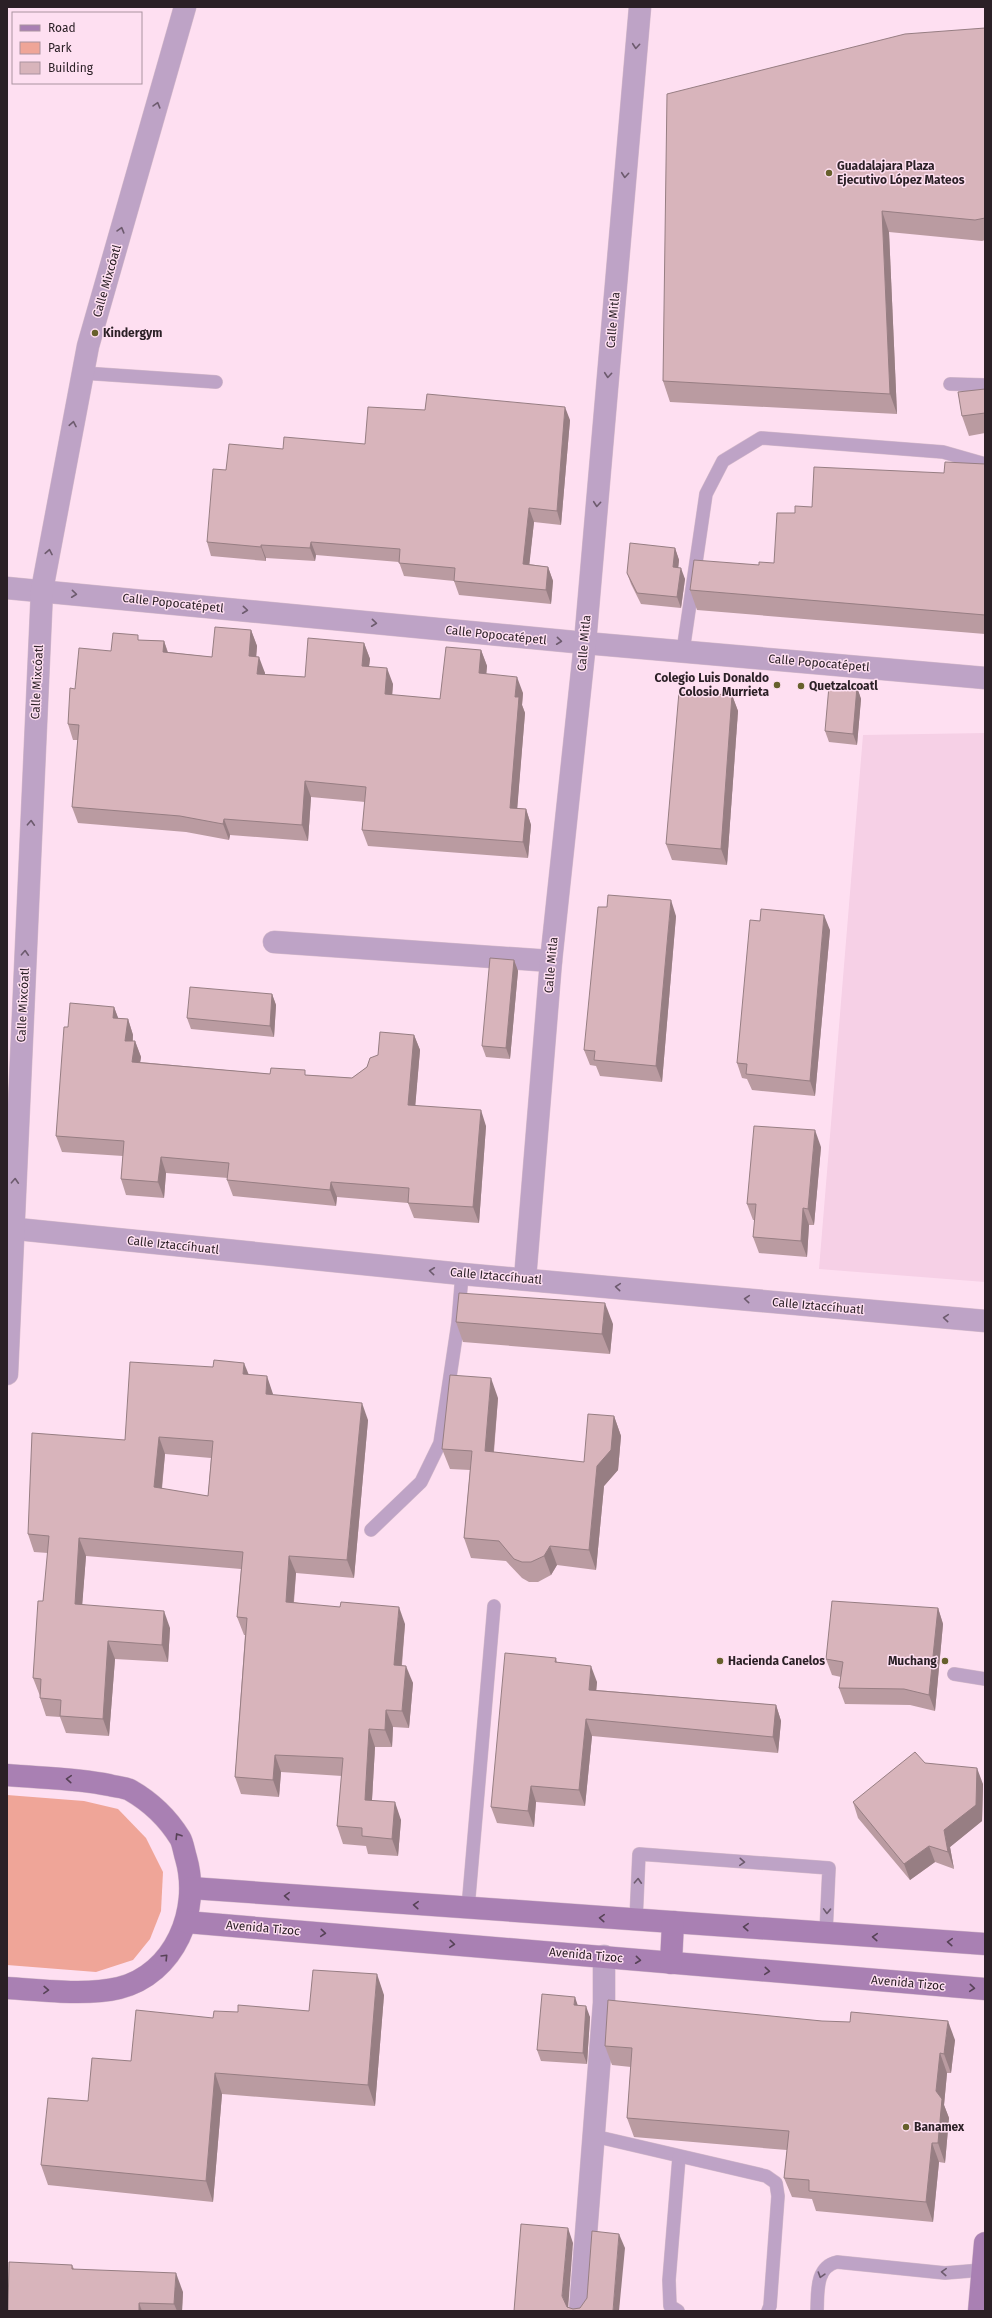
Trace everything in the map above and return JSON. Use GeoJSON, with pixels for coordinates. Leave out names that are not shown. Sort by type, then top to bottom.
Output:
{"type":"FeatureCollection","features":[{"type":"Feature","properties":{"kind":"main road"},"geometry":{"type":"LineString","coordinates":[[7,1775],[88,1781],[128,1790],[158,1809],[181,1839],[190,1873],[191,1888],[186,1922],[175,1948],[149,1975],[119,1988],[76,1992],[7,1988]]}},
{"type":"Feature","properties":{"kind":"main road"},"geometry":{"type":"LineString","coordinates":[[191,1888],[985,1944]]}},
{"type":"Feature","properties":{"kind":"main road","name":"Avenida Tizoc"},"geometry":{"type":"LineString","coordinates":[[186,1922],[985,1989]]}},
{"type":"Feature","properties":{"kind":"main road"},"geometry":{"type":"LineString","coordinates":[[671,1963],[673,1922]]}},
{"type":"Feature","properties":{"kind":"main road"},"geometry":{"type":"LineString","coordinates":[[979,2311],[985,2243]]}},
{"type":"Feature","properties":{"kind":"street","name":"Calle Mixcóatl"},"geometry":{"type":"LineString","coordinates":[[7,1374],[10,1229],[42,590],[88,346],[185,7]]}},
{"type":"Feature","properties":{"kind":"street","name":"Calle Mitla"},"geometry":{"type":"LineString","coordinates":[[525,1279],[551,961],[585,643],[640,7]]}},
{"type":"Feature","properties":{"kind":"street","name":"Calle Popocatépetl"},"geometry":{"type":"LineString","coordinates":[[7,588],[42,590],[585,643],[985,678]]}},
{"type":"Feature","properties":{"kind":"street"},"geometry":{"type":"LineString","coordinates":[[274,942],[551,961]]}},
{"type":"Feature","properties":{"kind":"street","name":"Calle Iztaccíhuatl"},"geometry":{"type":"LineString","coordinates":[[10,1229],[462,1274],[985,1321]]}},
{"type":"Feature","properties":{"kind":"street"},"geometry":{"type":"LineString","coordinates":[[580,2311],[604,2003],[604,1956]]}},
{"type":"Feature","properties":{"kind":"lane"},"geometry":{"type":"LineString","coordinates":[[83,373],[216,382]]}},
{"type":"Feature","properties":{"kind":"lane"},"geometry":{"type":"LineString","coordinates":[[950,384],[985,385]]}},
{"type":"Feature","properties":{"kind":"lane"},"geometry":{"type":"LineString","coordinates":[[683,651],[706,494],[724,461],[761,438],[943,452],[985,464]]}},
{"type":"Feature","properties":{"kind":"lane"},"geometry":{"type":"LineString","coordinates":[[371,1530],[421,1482],[440,1443],[458,1323],[462,1274]]}},
{"type":"Feature","properties":{"kind":"lane"},"geometry":{"type":"LineString","coordinates":[[468,1908],[494,1606]]}},
{"type":"Feature","properties":{"kind":"lane"},"geometry":{"type":"LineString","coordinates":[[954,1674],[985,1679]]}},
{"type":"Feature","properties":{"kind":"lane"},"geometry":{"type":"LineString","coordinates":[[636,1920],[639,1854],[829,1868],[826,1933]]}},
{"type":"Feature","properties":{"kind":"lane"},"geometry":{"type":"LineString","coordinates":[[594,2136],[679,2157],[766,2176],[776,2183],[778,2196],[770,2306],[768,2311]]}},
{"type":"Feature","properties":{"kind":"lane"},"geometry":{"type":"LineString","coordinates":[[678,2311],[670,2306],[668,2280],[679,2157]]}},
{"type":"Feature","properties":{"kind":"lane"},"geometry":{"type":"LineString","coordinates":[[817,2311],[821,2274],[824,2267],[830,2263],[837,2262],[946,2273],[982,2270]]}},
{"type":"Feature","properties":{"kind":"shaded area"},"geometry":{"type":"Polygon","coordinates":[[[985,733],[985,1282],[819,1269],[863,735],[985,733]]]}},
{"type":"Feature","properties":{"kind":"green space"},"geometry":{"type":"Polygon","coordinates":[[[7,1795],[84,1801],[118,1809],[146,1838],[163,1872],[161,1911],[150,1939],[133,1960],[96,1972],[7,1965],[7,1795]]]}},
{"type":"Feature","properties":{"kind":"building","name":"Guadalajara Plaza Ejecutivo López Mateos"},"geometry":{"type":"Polygon","coordinates":[[[985,28],[985,218],[975,220],[882,211],[890,394],[663,381],[667,94],[905,34],[985,28]]]}},
{"type":"Feature","properties":{"kind":"building"},"geometry":{"type":"Polygon","coordinates":[[[985,389],[985,413],[962,416],[958,392],[985,389]]]}},
{"type":"Feature","properties":{"kind":"building"},"geometry":{"type":"Polygon","coordinates":[[[427,394],[565,407],[557,511],[529,508],[523,564],[548,567],[546,590],[454,581],[455,568],[399,563],[400,549],[311,542],[310,548],[261,545],[261,547],[207,542],[213,469],[226,470],[229,444],[283,449],[284,437],[365,444],[368,407],[425,410],[427,394]]]}},
{"type":"Feature","properties":{"kind":"building"},"geometry":{"type":"Polygon","coordinates":[[[945,462],[985,464],[985,615],[690,590],[694,560],[759,565],[759,562],[774,563],[777,513],[795,513],[795,506],[812,507],[814,467],[944,473],[945,462]]]}},
{"type":"Feature","properties":{"kind":"building"},"geometry":{"type":"Polygon","coordinates":[[[630,543],[675,548],[673,567],[681,568],[677,597],[637,593],[627,573],[630,543]]]}},
{"type":"Feature","properties":{"kind":"building"},"geometry":{"type":"Polygon","coordinates":[[[215,627],[251,630],[249,656],[259,657],[257,674],[305,677],[308,638],[364,643],[362,666],[387,668],[385,694],[440,699],[446,647],[481,650],[479,673],[517,677],[515,697],[519,697],[510,808],[526,809],[523,842],[362,830],[366,787],[305,781],[302,825],[224,819],[223,824],[180,816],[72,807],[79,725],[68,724],[70,688],[75,689],[79,648],[111,651],[113,633],[138,635],[138,640],[164,641],[163,652],[212,657],[215,627]]]}},
{"type":"Feature","properties":{"kind":"building"},"geometry":{"type":"Polygon","coordinates":[[[829,686],[857,687],[853,734],[825,731],[829,686]]]}},
{"type":"Feature","properties":{"kind":"building"},"geometry":{"type":"Polygon","coordinates":[[[679,692],[732,695],[721,849],[666,844],[679,692]]]}},
{"type":"Feature","properties":{"kind":"building"},"geometry":{"type":"Polygon","coordinates":[[[608,895],[671,900],[656,1066],[594,1060],[595,1051],[584,1050],[598,907],[607,907],[608,895]]]}},
{"type":"Feature","properties":{"kind":"building"},"geometry":{"type":"Polygon","coordinates":[[[761,909],[824,915],[810,1081],[746,1074],[747,1064],[737,1063],[750,920],[760,921],[761,909]]]}},
{"type":"Feature","properties":{"kind":"building"},"geometry":{"type":"Polygon","coordinates":[[[490,958],[514,960],[506,1048],[482,1046],[490,958]]]}},
{"type":"Feature","properties":{"kind":"building"},"geometry":{"type":"Polygon","coordinates":[[[190,987],[272,994],[270,1026],[187,1018],[190,987]]]}},
{"type":"Feature","properties":{"kind":"building"},"geometry":{"type":"Polygon","coordinates":[[[70,1003],[114,1007],[113,1018],[128,1019],[125,1041],[135,1041],[132,1062],[270,1074],[271,1068],[305,1070],[305,1075],[352,1078],[367,1067],[370,1058],[378,1055],[380,1032],[414,1035],[408,1105],[481,1110],[473,1207],[408,1203],[409,1188],[331,1182],[330,1190],[227,1180],[229,1163],[161,1157],[158,1182],[121,1179],[124,1141],[56,1136],[64,1027],[68,1027],[70,1003]]]}},
{"type":"Feature","properties":{"kind":"building"},"geometry":{"type":"Polygon","coordinates":[[[754,1126],[815,1130],[808,1209],[803,1208],[801,1241],[753,1237],[756,1204],[747,1204],[754,1126]]]}},
{"type":"Feature","properties":{"kind":"building"},"geometry":{"type":"Polygon","coordinates":[[[459,1293],[605,1303],[602,1334],[456,1322],[459,1293]]]}},
{"type":"Feature","properties":{"kind":"building"},"geometry":{"type":"Polygon","coordinates":[[[214,1360],[244,1363],[243,1374],[267,1376],[266,1394],[362,1403],[347,1560],[289,1556],[286,1602],[340,1607],[341,1602],[399,1607],[394,1665],[406,1666],[402,1711],[386,1710],[385,1730],[369,1729],[365,1800],[395,1802],[392,1839],[362,1836],[362,1828],[337,1826],[343,1758],[275,1755],[273,1780],[235,1777],[247,1618],[237,1617],[243,1552],[79,1538],[75,1604],[164,1611],[162,1645],[108,1641],[103,1719],[60,1716],[61,1700],[40,1698],[41,1679],[33,1678],[38,1601],[43,1601],[49,1536],[28,1534],[32,1433],[125,1440],[130,1362],[213,1367],[214,1360]],[[159,1437],[154,1487],[208,1496],[213,1441],[159,1437]]]}},
{"type":"Feature","properties":{"kind":"building"},"geometry":{"type":"Polygon","coordinates":[[[450,1375],[491,1378],[485,1451],[584,1462],[588,1414],[614,1416],[611,1450],[597,1466],[589,1550],[550,1546],[544,1556],[531,1562],[522,1562],[514,1559],[499,1541],[464,1538],[472,1451],[442,1449],[450,1375]]]}},
{"type":"Feature","properties":{"kind":"building"},"geometry":{"type":"Polygon","coordinates":[[[832,1601],[938,1608],[929,1695],[904,1689],[839,1688],[843,1662],[826,1659],[832,1601]]]}},
{"type":"Feature","properties":{"kind":"building"},"geometry":{"type":"Polygon","coordinates":[[[505,1653],[556,1658],[555,1662],[591,1666],[589,1690],[776,1705],[773,1737],[586,1719],[579,1790],[531,1786],[528,1811],[491,1807],[505,1653]]]}},
{"type":"Feature","properties":{"kind":"building"},"geometry":{"type":"Polygon","coordinates":[[[915,1752],[925,1763],[977,1768],[976,1805],[944,1830],[948,1852],[929,1846],[904,1864],[853,1802],[915,1752]]]}},
{"type":"Feature","properties":{"kind":"building"},"geometry":{"type":"Polygon","coordinates":[[[313,1970],[377,1974],[368,2085],[215,2073],[206,2181],[41,2165],[48,2098],[88,2101],[92,2058],[131,2061],[136,2010],[213,2018],[214,2011],[238,2012],[238,2005],[309,2011],[313,1970]]]}},
{"type":"Feature","properties":{"kind":"building"},"geometry":{"type":"Polygon","coordinates":[[[542,1994],[575,1997],[574,2005],[586,2006],[583,2053],[537,2050],[542,1994]]]}},
{"type":"Feature","properties":{"kind":"building"},"geometry":{"type":"Polygon","coordinates":[[[608,2000],[822,2021],[850,2022],[851,2012],[948,2021],[944,2054],[940,2053],[936,2091],[942,2099],[938,2143],[932,2143],[926,2202],[809,2191],[809,2180],[784,2178],[789,2131],[627,2118],[632,2048],[605,2046],[608,2000]]]}},
{"type":"Feature","properties":{"kind":"building"},"geometry":{"type":"Polygon","coordinates":[[[521,2224],[568,2228],[562,2296],[567,2307],[573,2309],[580,2308],[587,2298],[592,2231],[619,2234],[613,2311],[514,2311],[521,2224]]]}},
{"type":"Feature","properties":{"kind":"building"},"geometry":{"type":"Polygon","coordinates":[[[9,2262],[72,2265],[72,2269],[176,2273],[174,2304],[139,2303],[139,2311],[8,2311],[9,2262]]]}},
{"type":"Feature","properties":{"kind":"place","name":"Guadalajara Plaza Ejecutivo López Mateos"},"geometry":{"type":"Point","coordinates":[829,173]}},
{"type":"Feature","properties":{"kind":"place","name":"Kindergym"},"geometry":{"type":"Point","coordinates":[95,333]}},
{"type":"Feature","properties":{"kind":"place","name":"Colegio Luis Donaldo Colosio Murrieta"},"geometry":{"type":"Point","coordinates":[777,685]}},
{"type":"Feature","properties":{"kind":"place","name":"Quetzalcoatl"},"geometry":{"type":"Point","coordinates":[801,686]}},
{"type":"Feature","properties":{"kind":"place","name":"Hacienda Canelos"},"geometry":{"type":"Point","coordinates":[720,1661]}},
{"type":"Feature","properties":{"kind":"place","name":"Muchang"},"geometry":{"type":"Point","coordinates":[945,1661]}},
{"type":"Feature","properties":{"kind":"place","name":"Banamex"},"geometry":{"type":"Point","coordinates":[906,2127]}}]}
